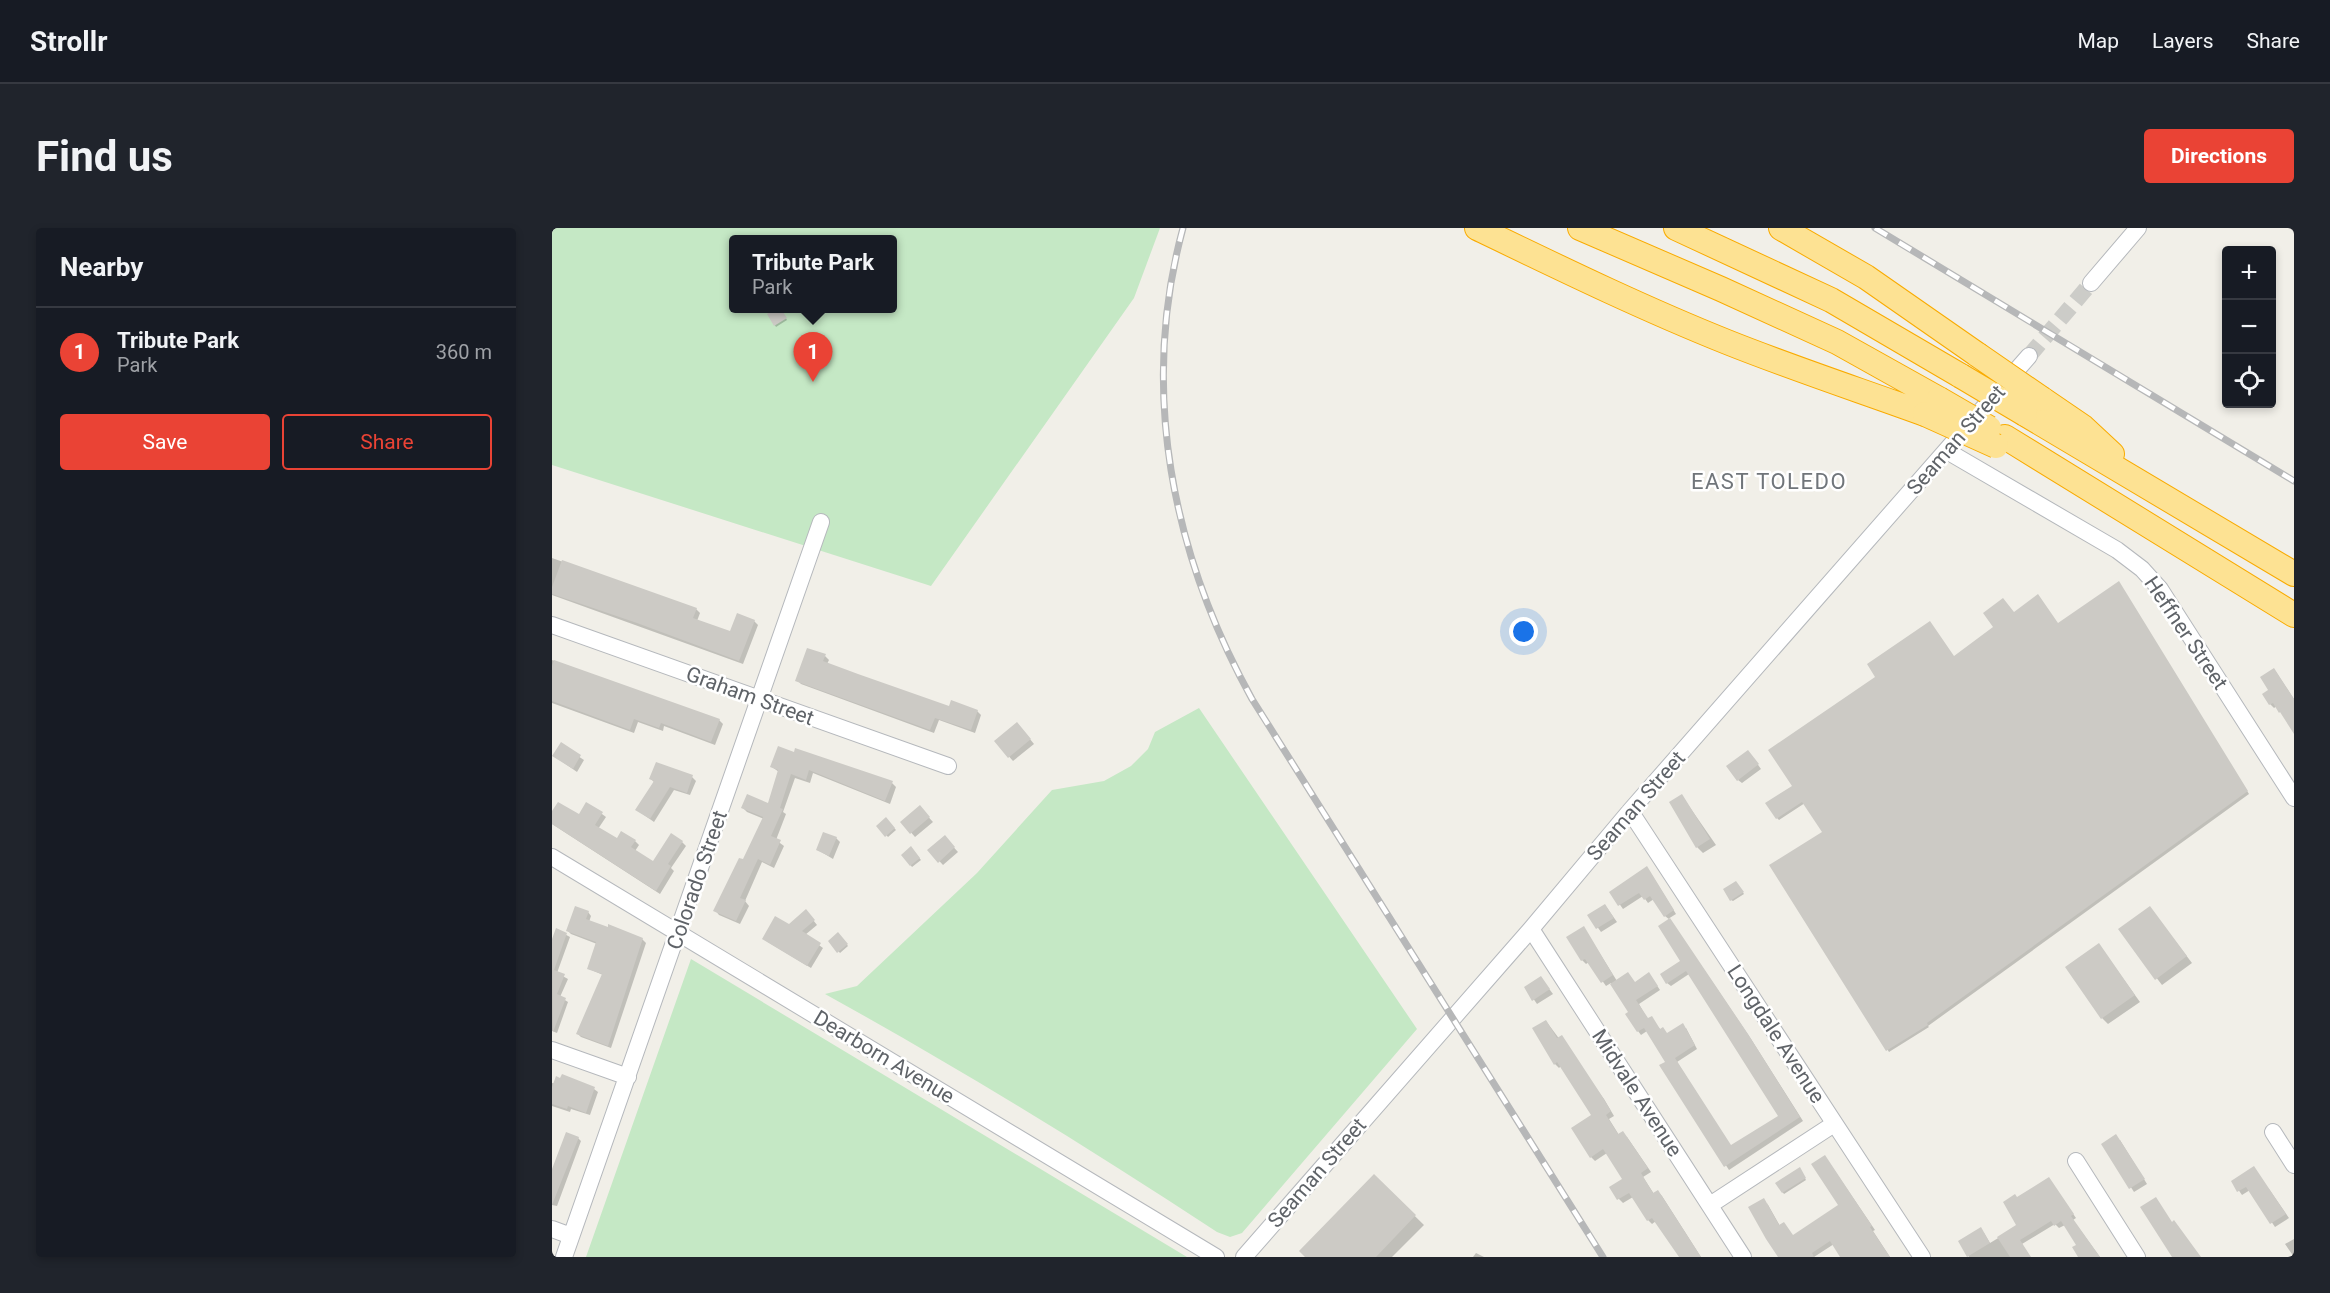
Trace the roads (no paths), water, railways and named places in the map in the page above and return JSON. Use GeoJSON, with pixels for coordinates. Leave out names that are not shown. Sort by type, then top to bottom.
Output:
{"type":"FeatureCollection","features":[{"type":"Feature","properties":{"kind":"highway"},"geometry":{"type":"LineString","coordinates":[[1477,228],[1626,299],[1764,356],[1932,407],[2005,442],[2294,615]]}},
{"type":"Feature","properties":{"kind":"highway"},"geometry":{"type":"LineString","coordinates":[[1580,228],[1837,342],[1932,407]]}},
{"type":"Feature","properties":{"kind":"highway"},"geometry":{"type":"LineString","coordinates":[[1676,228],[1831,300],[1961,376],[2033,406]]}},
{"type":"Feature","properties":{"kind":"highway"},"geometry":{"type":"LineString","coordinates":[[1781,228],[1866,277],[1978,355],[2033,406],[2149,488],[2294,572]]}},
{"type":"Feature","properties":{"kind":"street"},"geometry":{"type":"LineString","coordinates":[[2091,283],[2138,228]]}},
{"type":"Feature","properties":{"kind":"street","name":"Seaman Street"},"geometry":{"type":"LineString","coordinates":[[1244,1257],[1630,811],[2029,356]]}},
{"type":"Feature","properties":{"kind":"street","name":"Heffner Street"},"geometry":{"type":"LineString","coordinates":[[1947,451],[2117,550],[2142,569],[2160,589],[2294,798]]}},
{"type":"Feature","properties":{"kind":"street","name":"Colorado Street"},"geometry":{"type":"LineString","coordinates":[[564,1257],[821,522]]}},
{"type":"Feature","properties":{"kind":"street","name":"Graham Street"},"geometry":{"type":"LineString","coordinates":[[552,625],[948,766]]}},
{"type":"Feature","properties":{"kind":"street","name":"Longdale Avenue"},"geometry":{"type":"LineString","coordinates":[[1630,811],[1922,1257]]}},
{"type":"Feature","properties":{"kind":"street","name":"Dearborn Avenue"},"geometry":{"type":"LineString","coordinates":[[552,857],[1216,1257]]}},
{"type":"Feature","properties":{"kind":"street","name":"Midvale Avenue"},"geometry":{"type":"LineString","coordinates":[[1531,928],[1743,1257]]}},
{"type":"Feature","properties":{"kind":"street"},"geometry":{"type":"LineString","coordinates":[[552,1050],[628,1077]]}},
{"type":"Feature","properties":{"kind":"street"},"geometry":{"type":"LineString","coordinates":[[1710,1205],[1834,1124]]}},
{"type":"Feature","properties":{"kind":"street"},"geometry":{"type":"LineString","coordinates":[[2273,1132],[2294,1165]]}},
{"type":"Feature","properties":{"kind":"street"},"geometry":{"type":"LineString","coordinates":[[2076,1161],[2138,1257]]}},
{"type":"Feature","properties":{"kind":"street"},"geometry":{"type":"LineString","coordinates":[[552,1229],[572,1236]]}},
{"type":"Feature","properties":{"kind":"tunnel"},"geometry":{"type":"LineString","coordinates":[[2029,356],[2091,283]]}},
{"type":"Feature","properties":{"kind":"railway"},"geometry":{"type":"LineString","coordinates":[[1183,228],[1170,289],[1164,350],[1164,410],[1171,470],[1183,529],[1201,587],[1224,644],[1252,699],[1603,1257]]}},
{"type":"Feature","properties":{"kind":"railway"},"geometry":{"type":"LineString","coordinates":[[1875,228],[2294,481]]}},
{"type":"Feature","properties":{"kind":"place","name":"Tribute Park"},"geometry":{"type":"Point","coordinates":[813,382]}},
{"type":"Feature","properties":{"kind":"district","name":"EAST TOLEDO"},"geometry":{"type":"Point","coordinates":[1769,481]}}]}
